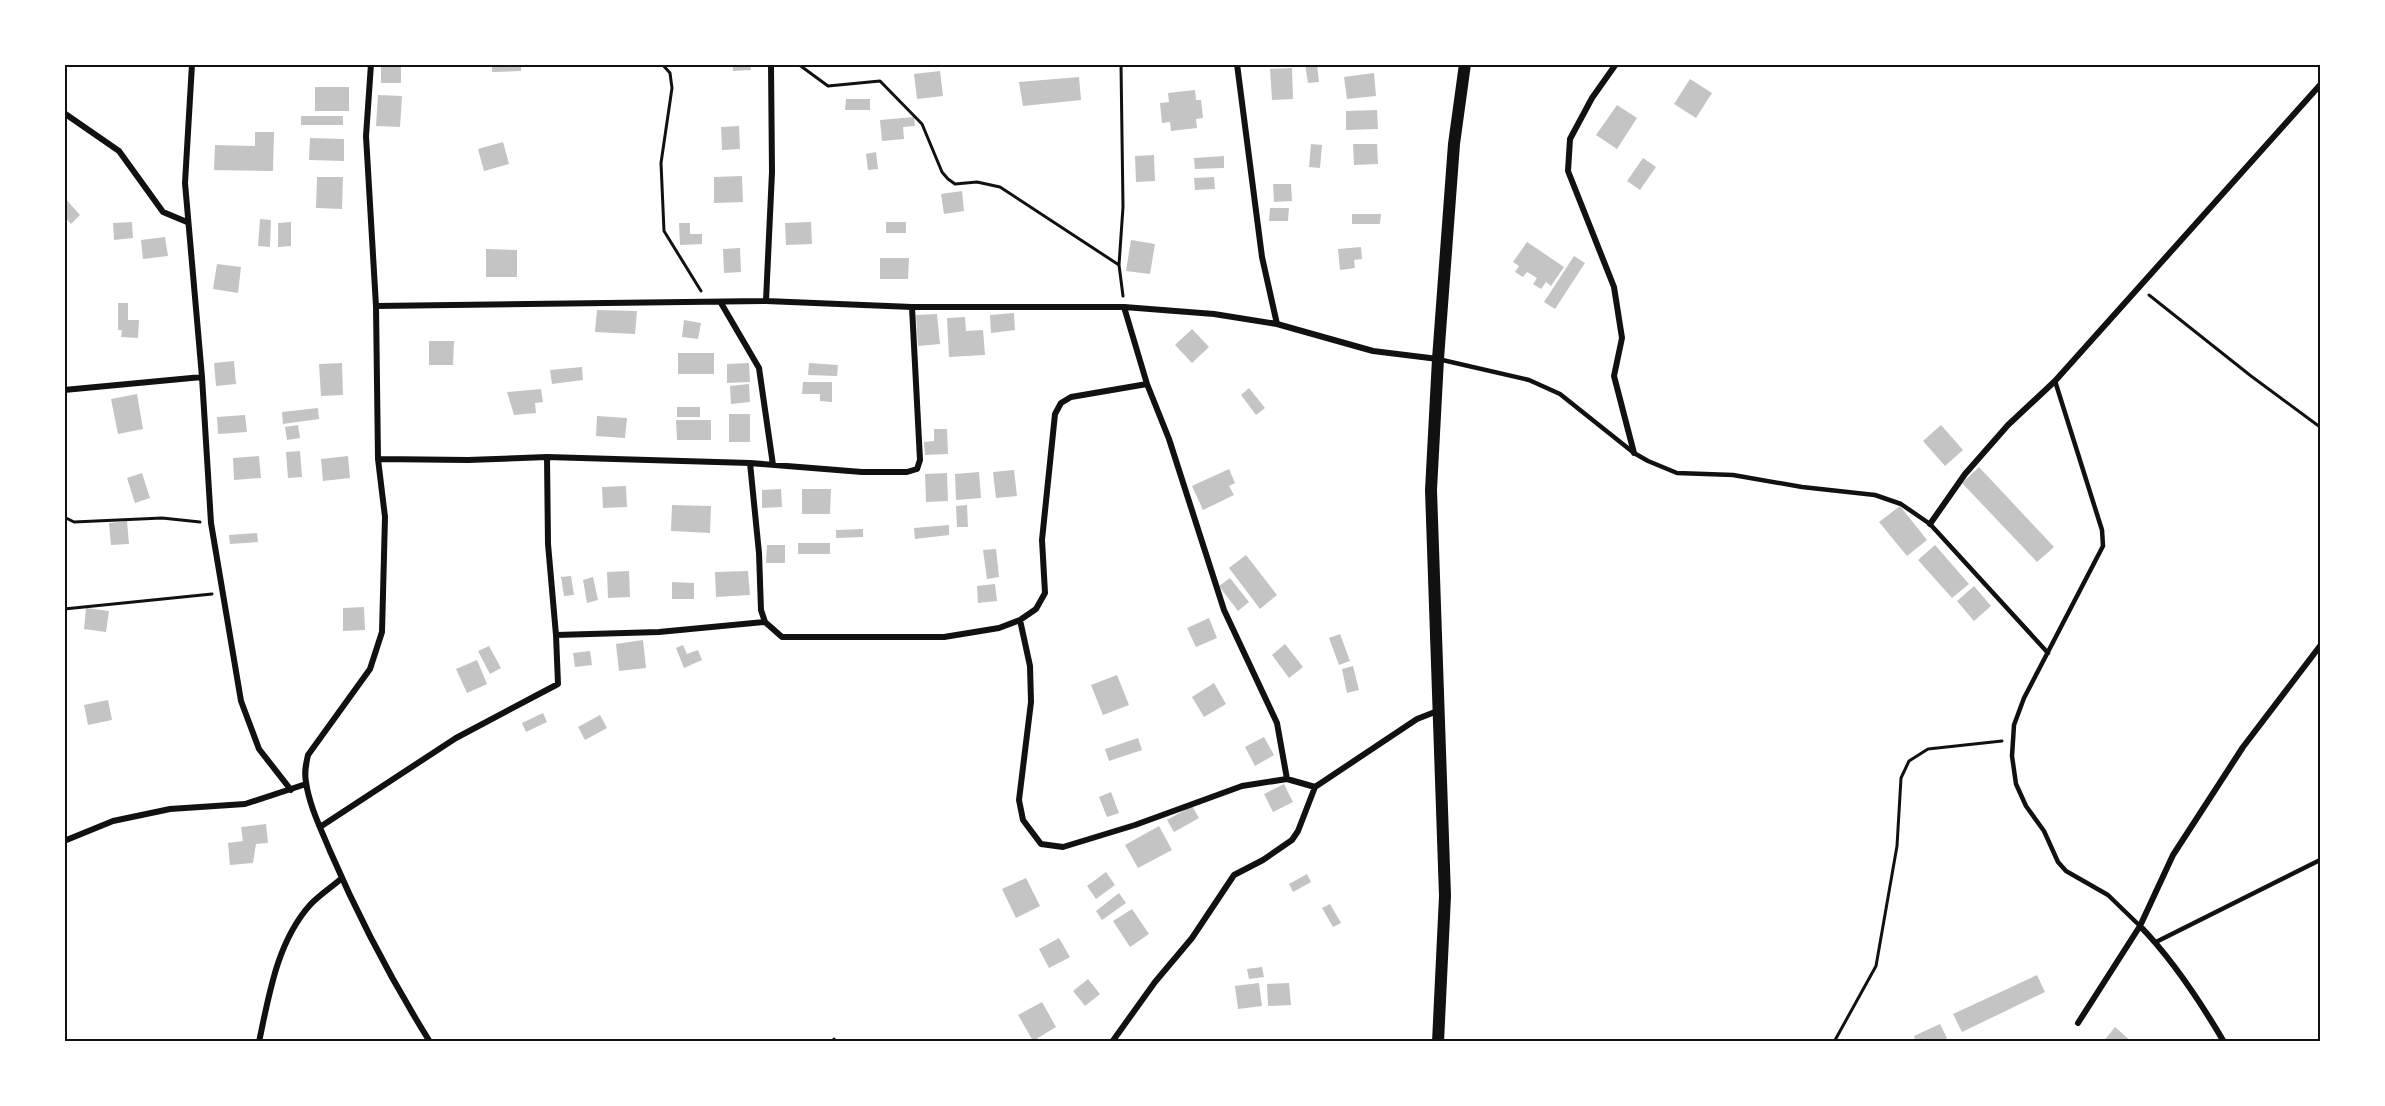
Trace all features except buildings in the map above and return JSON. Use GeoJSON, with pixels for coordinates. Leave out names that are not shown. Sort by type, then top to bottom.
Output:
{"type":"FeatureCollection","features":[{"type":"Feature","properties":{"kind":"main road"},"geometry":{"type":"LineString","coordinates":[[1438,1041],[1445,896],[1431,490],[1454,144],[1465,64]]}},
{"type":"Feature","properties":{"kind":"street"},"geometry":{"type":"LineString","coordinates":[[192,64],[185,183],[202,377],[211,523],[241,701],[259,748],[291,790]]}},
{"type":"Feature","properties":{"kind":"street"},"geometry":{"type":"LineString","coordinates":[[371,64],[366,136],[376,306],[378,459],[386,517],[382,632],[370,669],[308,755],[304,769],[306,784],[320,827],[342,878],[409,1008],[430,1041]]}},
{"type":"Feature","properties":{"kind":"street"},"geometry":{"type":"LineString","coordinates":[[766,302],[772,172],[771,64]]}},
{"type":"Feature","properties":{"kind":"street"},"geometry":{"type":"LineString","coordinates":[[1237,64],[1262,257],[1277,324]]}},
{"type":"Feature","properties":{"kind":"street"},"geometry":{"type":"LineString","coordinates":[[1616,64],[1592,98],[1570,139],[1568,171],[1614,287],[1622,338],[1614,376],[1635,453]]}},
{"type":"Feature","properties":{"kind":"street"},"geometry":{"type":"LineString","coordinates":[[1930,524],[1972,466],[2008,425],[2055,381],[2320,85]]}},
{"type":"Feature","properties":{"kind":"street"},"geometry":{"type":"LineString","coordinates":[[64,113],[119,151],[162,212],[187,222]]}},
{"type":"Feature","properties":{"kind":"street"},"geometry":{"type":"LineString","coordinates":[[376,306],[766,302],[912,308],[1124,307],[1214,314],[1277,324],[1373,351],[1438,359]]}},
{"type":"Feature","properties":{"kind":"street"},"geometry":{"type":"LineString","coordinates":[[721,303],[759,368],[773,465]]}},
{"type":"Feature","properties":{"kind":"street"},"geometry":{"type":"LineString","coordinates":[[1124,307],[1147,384],[1169,439],[1224,610],[1276,723],[1287,779]]}},
{"type":"Feature","properties":{"kind":"street"},"geometry":{"type":"LineString","coordinates":[[378,459],[468,460],[547,457],[750,463],[862,472],[907,472],[917,468],[920,460],[912,308]]}},
{"type":"Feature","properties":{"kind":"street"},"geometry":{"type":"LineString","coordinates":[[64,390],[202,377]]}},
{"type":"Feature","properties":{"kind":"street"},"geometry":{"type":"LineString","coordinates":[[750,463],[759,553],[761,610],[765,622],[782,637],[944,637],[999,628],[1020,620],[1036,609],[1045,593],[1042,540],[1055,414],[1061,403],[1071,398],[1147,384]]}},
{"type":"Feature","properties":{"kind":"street"},"geometry":{"type":"LineString","coordinates":[[320,827],[456,738],[558,684],[548,544],[547,457]]}},
{"type":"Feature","properties":{"kind":"street"},"geometry":{"type":"LineString","coordinates":[[1020,620],[1030,666],[1031,702],[1019,800],[1023,820],[1041,844],[1063,847],[1135,825],[1242,786],[1287,779],[1315,787]]}},
{"type":"Feature","properties":{"kind":"street"},"geometry":{"type":"LineString","coordinates":[[556,635],[659,632],[765,622]]}},
{"type":"Feature","properties":{"kind":"street"},"geometry":{"type":"LineString","coordinates":[[2078,1023],[2140,926],[2173,855],[2243,747],[2320,646]]}},
{"type":"Feature","properties":{"kind":"street"},"geometry":{"type":"LineString","coordinates":[[1112,1041],[1155,982],[1192,938],[1234,875],[1263,860],[1292,840],[1298,831],[1315,787],[1417,719],[1440,710]]}},
{"type":"Feature","properties":{"kind":"street"},"geometry":{"type":"LineString","coordinates":[[64,841],[113,821],[170,809],[245,804],[306,784]]}},
{"type":"Feature","properties":{"kind":"street"},"geometry":{"type":"LineString","coordinates":[[259,1041],[270,990],[286,941],[310,905],[342,878]]}},
{"type":"Feature","properties":{"kind":"street"},"geometry":{"type":"LineString","coordinates":[[2140,926],[2156,942],[2206,1011],[2224,1041]]}},
{"type":"Feature","properties":{"kind":"lane"},"geometry":{"type":"LineString","coordinates":[[1438,359],[1529,380],[1560,394],[1648,462],[1677,473],[1733,475],[1802,487],[1875,495],[1901,504],[1930,524],[2048,653]]}},
{"type":"Feature","properties":{"kind":"lane"},"geometry":{"type":"LineString","coordinates":[[2055,381],[2102,530],[2103,546],[2024,698],[2014,725],[2012,756],[2016,784],[2026,806],[2044,831],[2058,862],[2066,871],[2108,895],[2140,926]]}},
{"type":"Feature","properties":{"kind":"lane"},"geometry":{"type":"LineString","coordinates":[[2156,942],[2320,860]]}},
{"type":"Feature","properties":{"kind":"path"},"geometry":{"type":"LineString","coordinates":[[662,64],[670,73],[672,88],[661,163],[664,231],[708,302]]}},
{"type":"Feature","properties":{"kind":"path"},"geometry":{"type":"LineString","coordinates":[[798,64],[828,86],[880,81],[922,124],[942,172],[948,179],[955,184],[977,182],[1000,187],[1119,265]]}},
{"type":"Feature","properties":{"kind":"path"},"geometry":{"type":"LineString","coordinates":[[1121,64],[1124,207],[1119,265],[1124,307]]}},
{"type":"Feature","properties":{"kind":"path"},"geometry":{"type":"LineString","coordinates":[[2140,288],[2251,376],[2320,427]]}},
{"type":"Feature","properties":{"kind":"path"},"geometry":{"type":"LineString","coordinates":[[64,517],[74,522],[162,518],[211,523]]}},
{"type":"Feature","properties":{"kind":"path"},"geometry":{"type":"LineString","coordinates":[[64,609],[223,593]]}},
{"type":"Feature","properties":{"kind":"path"},"geometry":{"type":"LineString","coordinates":[[1834,1041],[1876,966],[1897,846],[1901,778],[1909,761],[1928,749],[2013,740]]}}]}
